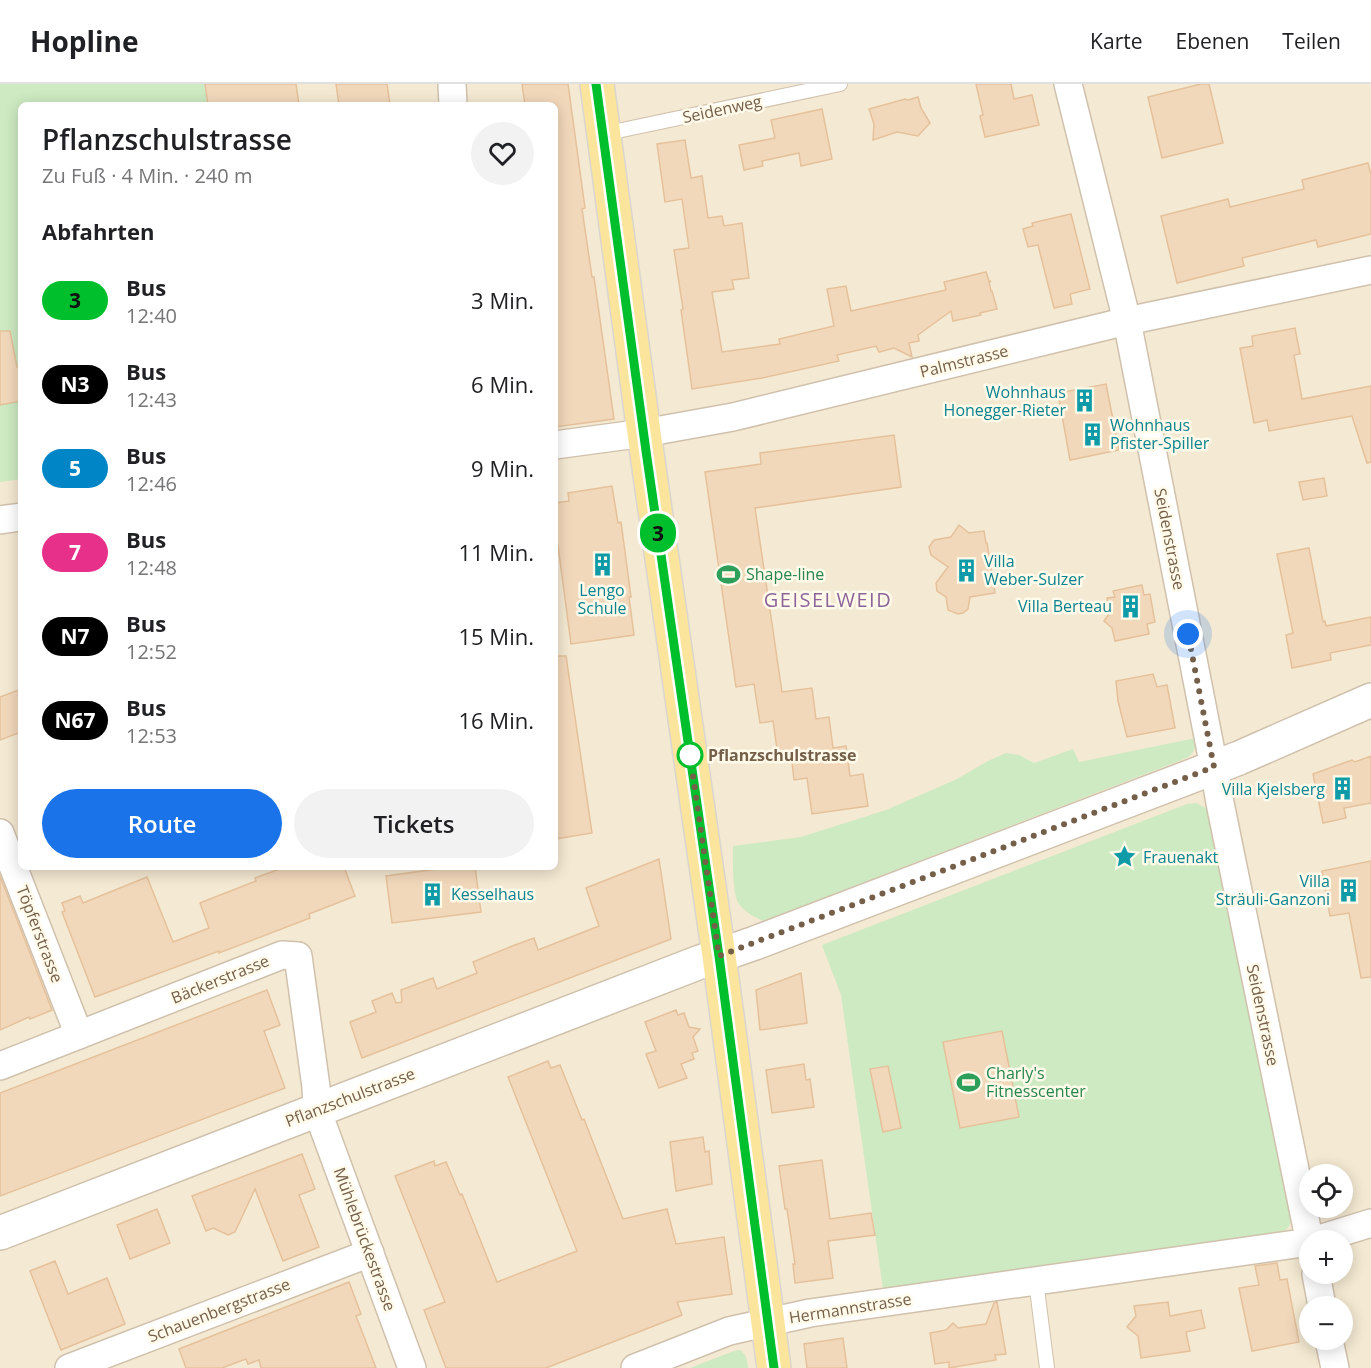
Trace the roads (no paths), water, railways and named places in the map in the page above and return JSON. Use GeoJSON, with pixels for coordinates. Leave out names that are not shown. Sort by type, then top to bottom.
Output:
{"type":"FeatureCollection","features":[{"type":"Feature","properties":{"kind":"main road"},"geometry":{"type":"LineString","coordinates":[[597,84],[774,1368]]}},
{"type":"Feature","properties":{"kind":"street"},"geometry":{"type":"LineString","coordinates":[[452,84],[453,102]]}},
{"type":"Feature","properties":{"kind":"street","name":"Seidenstrasse"},"geometry":{"type":"LineString","coordinates":[[1068,84],[1127,321],[1224,825],[1307,1230]]}},
{"type":"Feature","properties":{"kind":"street","name":"Palmstrasse"},"geometry":{"type":"LineString","coordinates":[[558,445],[644,433],[740,415],[1127,321],[1371,270]]}},
{"type":"Feature","properties":{"kind":"street"},"geometry":{"type":"LineString","coordinates":[[0,520],[18,517]]}},
{"type":"Feature","properties":{"kind":"street","name":"Pflanzschulstrasse"},"geometry":{"type":"LineString","coordinates":[[0,1233],[1214,767],[1371,700]]}},
{"type":"Feature","properties":{"kind":"street","name":"Töpferstrasse"},"geometry":{"type":"LineString","coordinates":[[0,833],[79,1035]]}},
{"type":"Feature","properties":{"kind":"street","name":"Bäckerstrasse"},"geometry":{"type":"LineString","coordinates":[[0,1066],[282,955],[298,956],[316,1087],[317,1110]]}},
{"type":"Feature","properties":{"kind":"street","name":"Mühlebrückestrasse"},"geometry":{"type":"LineString","coordinates":[[317,1110],[412,1368]]}},
{"type":"Feature","properties":{"kind":"street"},"geometry":{"type":"LineString","coordinates":[[1348,1230],[1371,1223]]}},
{"type":"Feature","properties":{"kind":"street","name":"Hermannstrasse"},"geometry":{"type":"LineString","coordinates":[[635,1368],[729,1331],[810,1313],[1299,1245]]}},
{"type":"Feature","properties":{"kind":"street","name":"Schauenbergstrasse"},"geometry":{"type":"LineString","coordinates":[[69,1368],[370,1253]]}},
{"type":"Feature","properties":{"kind":"street"},"geometry":{"type":"LineString","coordinates":[[1331,1350],[1335,1368]]}},
{"type":"Feature","properties":{"kind":"lane","name":"Seidenweg"},"geometry":{"type":"LineString","coordinates":[[603,134],[840,84]]}},
{"type":"Feature","properties":{"kind":"lane"},"geometry":{"type":"LineString","coordinates":[[1036,1281],[1047,1368]]}},
{"type":"Feature","properties":{"kind":"place","name":"Wohnhaus Honegger-Rieter"},"geometry":{"type":"Point","coordinates":[1084,401]}},
{"type":"Feature","properties":{"kind":"place","name":"Wohnhaus Pfister-Spiller"},"geometry":{"type":"Point","coordinates":[1092,434]}},
{"type":"Feature","properties":{"kind":"place","name":"Lengo Schule"},"geometry":{"type":"Point","coordinates":[602,565]}},
{"type":"Feature","properties":{"kind":"place","name":"Villa Weber-Sulzer"},"geometry":{"type":"Point","coordinates":[966,570]}},
{"type":"Feature","properties":{"kind":"place","name":"Shape-line"},"geometry":{"type":"Point","coordinates":[728,574]}},
{"type":"Feature","properties":{"kind":"place","name":"Villa Berteau"},"geometry":{"type":"Point","coordinates":[1130,606]}},
{"type":"Feature","properties":{"kind":"place","name":"Pflanzschulstrasse"},"geometry":{"type":"Point","coordinates":[690,755]}},
{"type":"Feature","properties":{"kind":"place","name":"Villa Kjelsberg"},"geometry":{"type":"Point","coordinates":[1343,789]}},
{"type":"Feature","properties":{"kind":"place","name":"Frauenakt"},"geometry":{"type":"Point","coordinates":[1125,857]}},
{"type":"Feature","properties":{"kind":"place","name":"Villa Sträuli-Ganzoni"},"geometry":{"type":"Point","coordinates":[1348,890]}},
{"type":"Feature","properties":{"kind":"place","name":"Kesselhaus"},"geometry":{"type":"Point","coordinates":[433,894]}},
{"type":"Feature","properties":{"kind":"place","name":"Charly's Fitnesscenter"},"geometry":{"type":"Point","coordinates":[968,1082]}},
{"type":"Feature","properties":{"kind":"district","name":"GEISELWEID"},"geometry":{"type":"Point","coordinates":[828,599]}}]}
